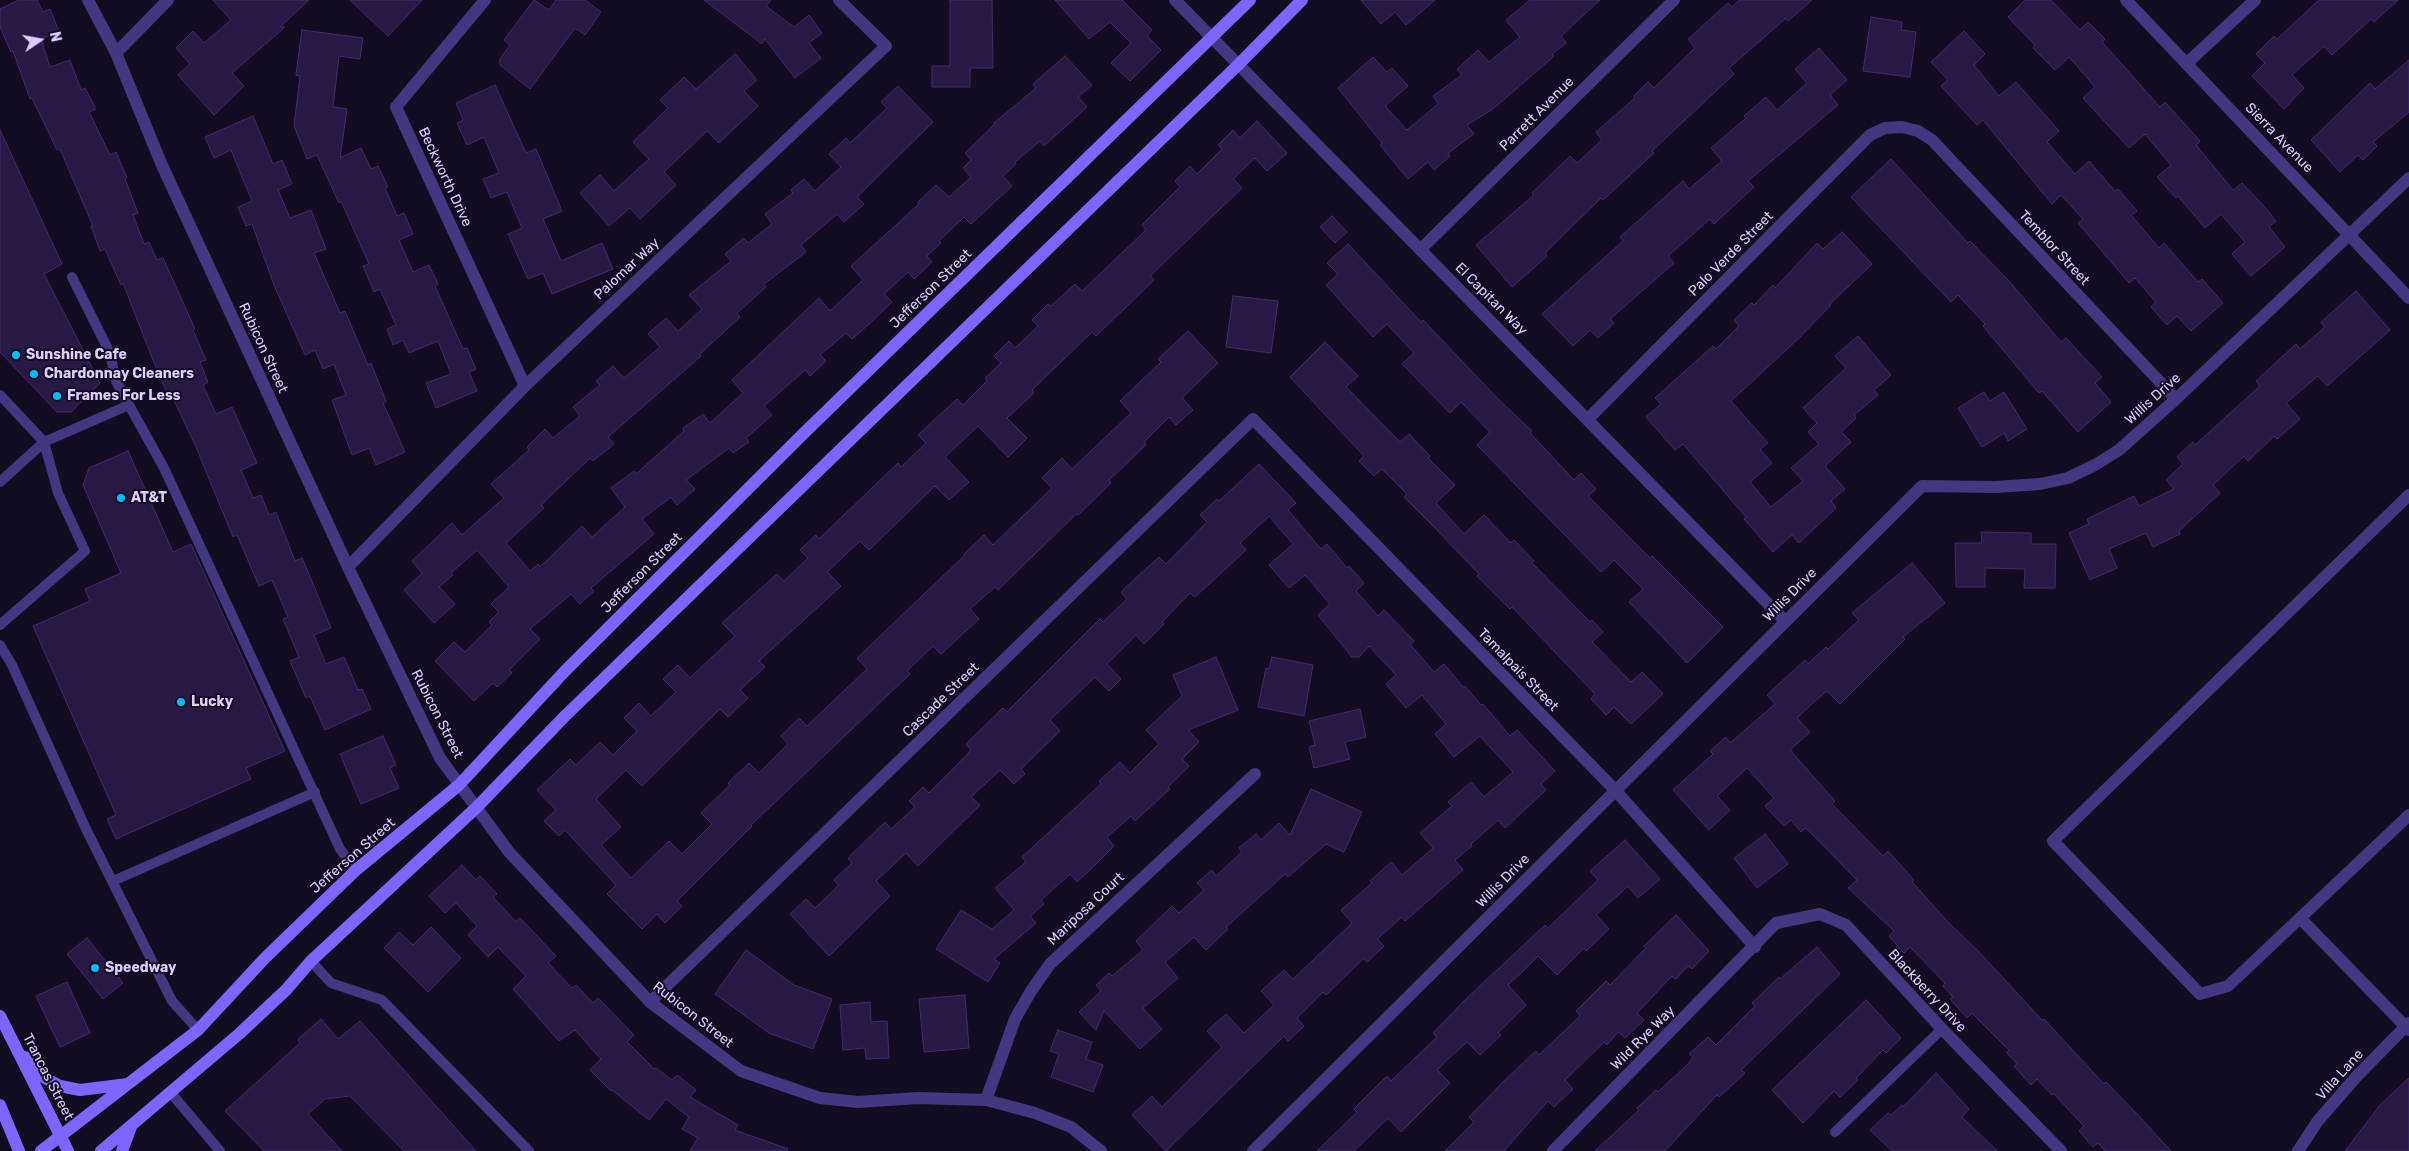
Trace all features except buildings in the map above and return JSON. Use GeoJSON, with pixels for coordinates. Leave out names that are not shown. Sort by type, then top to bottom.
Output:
{"type":"FeatureCollection","features":[{"type":"Feature","properties":{"kind":"main road","name":"Jefferson Street"},"geometry":{"type":"LineString","coordinates":[[41,1151],[131,1084],[198,1030],[265,958],[356,870],[459,785],[565,671],[802,435],[1250,0]]}},
{"type":"Feature","properties":{"kind":"main road"},"geometry":{"type":"LineString","coordinates":[[100,1151],[171,1093],[286,990],[312,961],[476,808],[565,716],[1239,64],[1302,0]]}},
{"type":"Feature","properties":{"kind":"main road","name":"Trancas Street"},"geometry":{"type":"LineString","coordinates":[[0,1016],[68,1151]]}},
{"type":"Feature","properties":{"kind":"main road"},"geometry":{"type":"LineString","coordinates":[[16,1048],[45,1078],[60,1086],[80,1090],[131,1084]]}},
{"type":"Feature","properties":{"kind":"main road"},"geometry":{"type":"LineString","coordinates":[[0,1105],[18,1151]]}},
{"type":"Feature","properties":{"kind":"main road"},"geometry":{"type":"LineString","coordinates":[[122,1151],[131,1126]]}},
{"type":"Feature","properties":{"kind":"street","name":"Rubicon Street"},"geometry":{"type":"LineString","coordinates":[[88,0],[116,53],[161,163],[348,567],[440,758],[509,852],[650,1002],[741,1071],[820,1098],[858,1102],[918,1098],[986,1100],[1035,1113],[1071,1127],[1101,1151]]}},
{"type":"Feature","properties":{"kind":"street"},"geometry":{"type":"LineString","coordinates":[[116,53],[168,0]]}},
{"type":"Feature","properties":{"kind":"street","name":"Beckworth Drive"},"geometry":{"type":"LineString","coordinates":[[485,0],[396,107],[525,386]]}},
{"type":"Feature","properties":{"kind":"street","name":"Palomar Way"},"geometry":{"type":"LineString","coordinates":[[348,567],[525,386],[886,46],[839,0]]}},
{"type":"Feature","properties":{"kind":"street","name":"El Capitan Way"},"geometry":{"type":"LineString","coordinates":[[1175,0],[1785,621]]}},
{"type":"Feature","properties":{"kind":"street","name":"Parrett Avenue"},"geometry":{"type":"LineString","coordinates":[[1421,249],[1674,0]]}},
{"type":"Feature","properties":{"kind":"street","name":"Sierra Avenue"},"geometry":{"type":"LineString","coordinates":[[2126,0],[2409,298]]}},
{"type":"Feature","properties":{"kind":"street"},"geometry":{"type":"LineString","coordinates":[[2186,64],[2255,0]]}},
{"type":"Feature","properties":{"kind":"street","name":"Temblor Street"},"geometry":{"type":"LineString","coordinates":[[1902,127],[1918,131],[1932,140],[2176,399]]}},
{"type":"Feature","properties":{"kind":"street","name":"Palo Verde Street"},"geometry":{"type":"LineString","coordinates":[[1588,419],[1870,135],[1885,128],[1902,127]]}},
{"type":"Feature","properties":{"kind":"street","name":"Willis Drive"},"geometry":{"type":"LineString","coordinates":[[1253,1151],[1922,486],[1996,487],[2040,484],[2068,478],[2095,466],[2119,450],[2176,399],[2409,178]]}},
{"type":"Feature","properties":{"kind":"street","name":"Tamalpais Street"},"geometry":{"type":"LineString","coordinates":[[1253,420],[1615,790],[1755,946]]}},
{"type":"Feature","properties":{"kind":"street","name":"Cascade Street"},"geometry":{"type":"LineString","coordinates":[[650,1002],[1253,420]]}},
{"type":"Feature","properties":{"kind":"street"},"geometry":{"type":"LineString","coordinates":[[2409,494],[2053,841],[2200,994],[2228,986],[2409,815]]}},
{"type":"Feature","properties":{"kind":"street","name":"Mariposa Court"},"geometry":{"type":"LineString","coordinates":[[986,1100],[1015,1020],[1031,991],[1050,964],[1255,774]]}},
{"type":"Feature","properties":{"kind":"street","name":"Blackberry Drive"},"geometry":{"type":"LineString","coordinates":[[1755,946],[1776,923],[1820,914],[1846,925],[1942,1029],[2061,1151]]}},
{"type":"Feature","properties":{"kind":"street"},"geometry":{"type":"LineString","coordinates":[[2300,918],[2408,1026]]}},
{"type":"Feature","properties":{"kind":"street","name":"Wild Rye Way"},"geometry":{"type":"LineString","coordinates":[[1553,1151],[1755,946]]}},
{"type":"Feature","properties":{"kind":"street","name":"Villa Lane"},"geometry":{"type":"LineString","coordinates":[[2298,1151],[2317,1122],[2408,1026]]}},
{"type":"Feature","properties":{"kind":"lane"},"geometry":{"type":"LineString","coordinates":[[72,277],[110,353],[116,381],[164,468],[340,849],[356,870]]}},
{"type":"Feature","properties":{"kind":"lane"},"geometry":{"type":"LineString","coordinates":[[0,625],[85,551],[58,493],[44,442],[2,401]]}},
{"type":"Feature","properties":{"kind":"lane"},"geometry":{"type":"LineString","coordinates":[[0,482],[44,442],[129,405]]}},
{"type":"Feature","properties":{"kind":"lane"},"geometry":{"type":"LineString","coordinates":[[0,645],[12,665],[86,829],[172,1001],[198,1030]]}},
{"type":"Feature","properties":{"kind":"lane"},"geometry":{"type":"LineString","coordinates":[[113,881],[315,792]]}},
{"type":"Feature","properties":{"kind":"lane"},"geometry":{"type":"LineString","coordinates":[[312,961],[331,983],[382,1000],[529,1151]]}},
{"type":"Feature","properties":{"kind":"lane"},"geometry":{"type":"LineString","coordinates":[[1835,1132],[1942,1029]]}},
{"type":"Feature","properties":{"kind":"lane"},"geometry":{"type":"LineString","coordinates":[[171,1093],[220,1151]]}},
{"type":"Feature","properties":{"kind":"place","name":"Sunshine Cafe"},"geometry":{"type":"Point","coordinates":[16,355]}},
{"type":"Feature","properties":{"kind":"place","name":"Chardonnay Cleaners"},"geometry":{"type":"Point","coordinates":[34,374]}},
{"type":"Feature","properties":{"kind":"place","name":"Frames For Less"},"geometry":{"type":"Point","coordinates":[57,396]}},
{"type":"Feature","properties":{"kind":"place","name":"AT&T"},"geometry":{"type":"Point","coordinates":[121,498]}},
{"type":"Feature","properties":{"kind":"place","name":"Lucky"},"geometry":{"type":"Point","coordinates":[181,702]}},
{"type":"Feature","properties":{"kind":"place","name":"Speedway"},"geometry":{"type":"Point","coordinates":[95,968]}}]}
